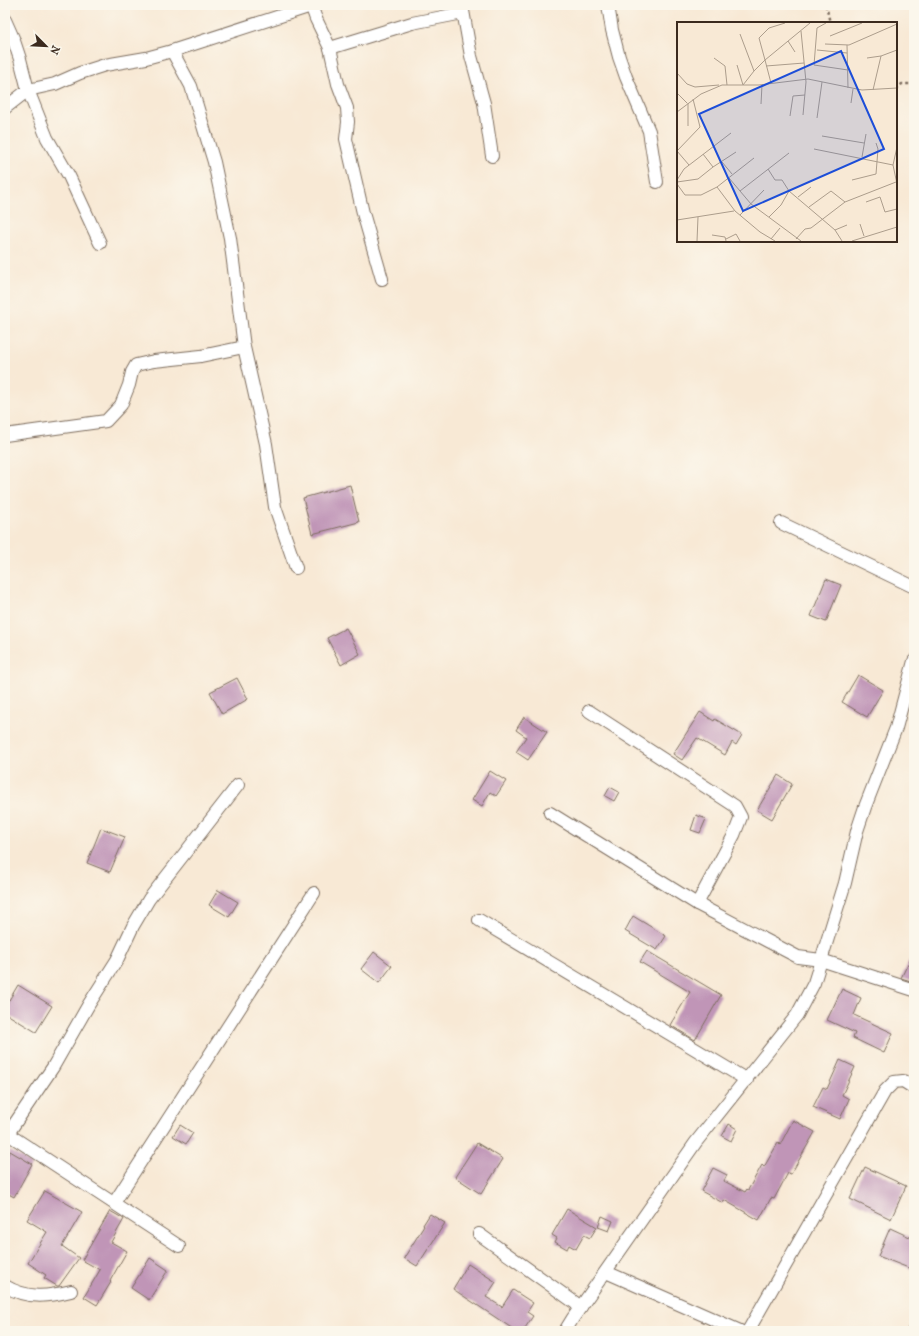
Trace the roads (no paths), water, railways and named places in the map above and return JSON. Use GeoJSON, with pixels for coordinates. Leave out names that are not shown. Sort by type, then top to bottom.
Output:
{"type":"FeatureCollection","features":[{"type":"Feature","properties":{"kind":"street"},"geometry":{"type":"LineString","coordinates":[[5,108],[28,90],[55,84],[80,73],[105,65],[146,58],[172,51],[311,5],[330,48],[338,84],[347,108],[348,122],[346,140],[363,213],[382,279]]}},
{"type":"Feature","properties":{"kind":"street"},"geometry":{"type":"LineString","coordinates":[[608,5],[612,30],[619,57],[649,131],[657,182]]}},
{"type":"Feature","properties":{"kind":"street"},"geometry":{"type":"LineString","coordinates":[[330,48],[462,9],[471,56],[484,103],[492,156]]}},
{"type":"Feature","properties":{"kind":"street"},"geometry":{"type":"LineString","coordinates":[[5,20],[20,59],[28,90],[47,138],[69,176],[100,243]]}},
{"type":"Feature","properties":{"kind":"street"},"geometry":{"type":"LineString","coordinates":[[172,51],[191,86],[214,162],[230,238],[244,347],[266,444],[274,507],[296,568]]}},
{"type":"Feature","properties":{"kind":"street"},"geometry":{"type":"LineString","coordinates":[[5,434],[106,421],[121,405],[129,385],[132,372],[136,365],[154,361],[201,356],[244,347]]}},
{"type":"Feature","properties":{"kind":"street"},"geometry":{"type":"LineString","coordinates":[[781,523],[914,587]]}},
{"type":"Feature","properties":{"kind":"street"},"geometry":{"type":"LineString","coordinates":[[565,1331],[696,1142],[747,1080],[797,1015],[814,983],[845,883],[857,831],[896,728],[913,669]]}},
{"type":"Feature","properties":{"kind":"street"},"geometry":{"type":"LineString","coordinates":[[589,711],[735,806],[741,818],[734,835],[697,904]]}},
{"type":"Feature","properties":{"kind":"street"},"geometry":{"type":"LineString","coordinates":[[179,1246],[114,1203],[7,1136],[53,1067],[89,1004],[117,960],[133,926],[149,899],[238,785]]}},
{"type":"Feature","properties":{"kind":"street"},"geometry":{"type":"LineString","coordinates":[[550,812],[697,904],[798,957],[821,960],[914,990]]}},
{"type":"Feature","properties":{"kind":"street"},"geometry":{"type":"LineString","coordinates":[[114,1203],[314,892]]}},
{"type":"Feature","properties":{"kind":"street"},"geometry":{"type":"LineString","coordinates":[[479,920],[747,1080]]}},
{"type":"Feature","properties":{"kind":"street"},"geometry":{"type":"LineString","coordinates":[[748,1331],[885,1091],[894,1082],[903,1080],[914,1088]]}},
{"type":"Feature","properties":{"kind":"street"},"geometry":{"type":"LineString","coordinates":[[479,1234],[581,1307]]}},
{"type":"Feature","properties":{"kind":"street"},"geometry":{"type":"LineString","coordinates":[[606,1272],[740,1331]]}},
{"type":"Feature","properties":{"kind":"street"},"geometry":{"type":"LineString","coordinates":[[5,1286],[16,1292],[33,1296],[53,1296],[71,1291]]}}]}
